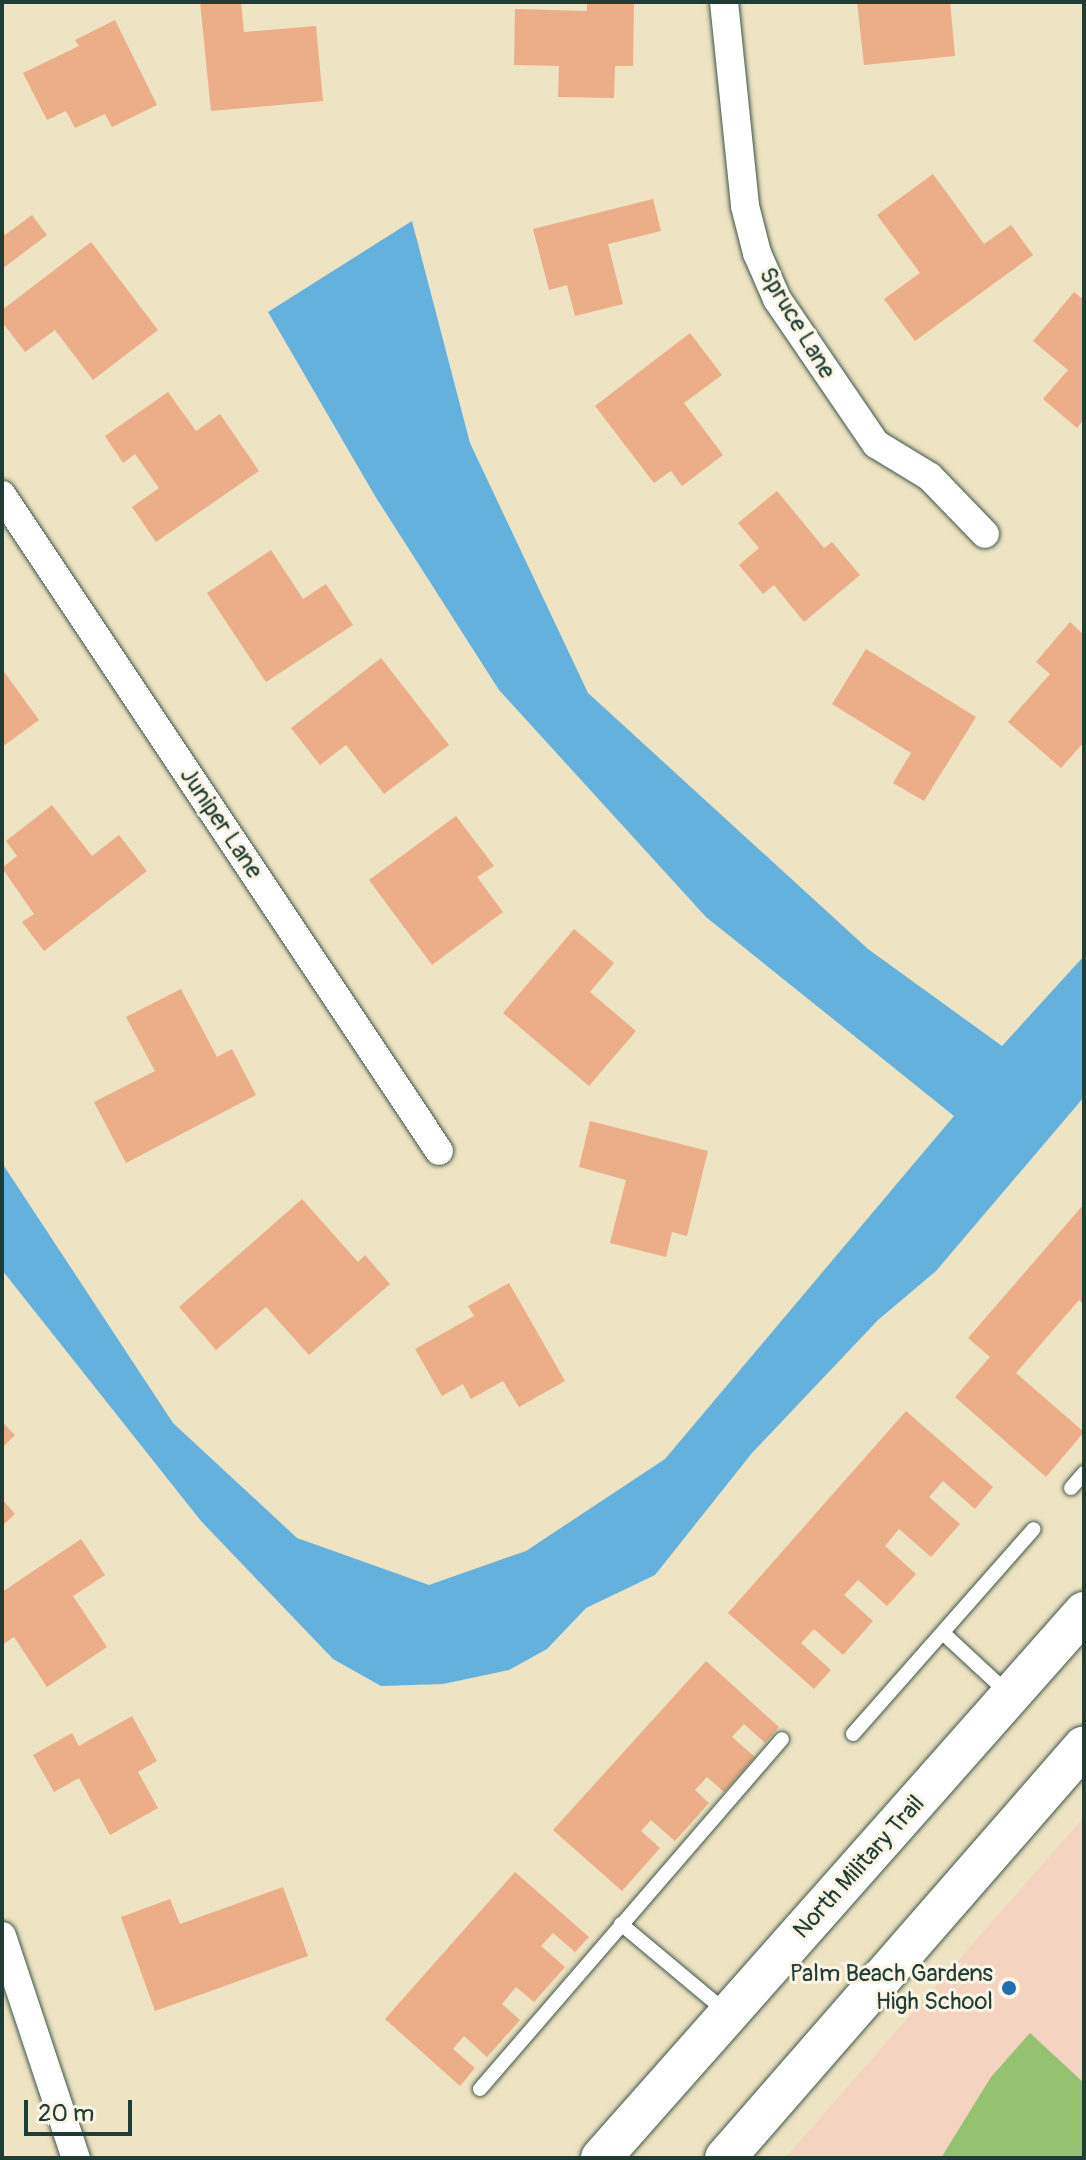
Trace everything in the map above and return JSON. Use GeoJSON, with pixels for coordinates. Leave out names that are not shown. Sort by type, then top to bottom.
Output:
{"type":"FeatureCollection","features":[{"type":"Feature","properties":{"kind":"main road","name":"North Military Trail"},"geometry":{"type":"LineString","coordinates":[[601,2158],[1084,1612]]}},
{"type":"Feature","properties":{"kind":"main road"},"geometry":{"type":"LineString","coordinates":[[725,2158],[1084,1746]]}},
{"type":"Feature","properties":{"kind":"street","name":"Spruce Lane"},"geometry":{"type":"LineString","coordinates":[[724,2],[745,206],[757,253],[777,299],[876,444],[930,477],[985,534]]}},
{"type":"Feature","properties":{"kind":"street","name":"Juniper Lane"},"geometry":{"type":"LineString","coordinates":[[2,495],[439,1151]]}},
{"type":"Feature","properties":{"kind":"street"},"geometry":{"type":"LineString","coordinates":[[2,1936],[76,2158]]}},
{"type":"Feature","properties":{"kind":"lane"},"geometry":{"type":"LineString","coordinates":[[1071,1488],[1084,1473]]}},
{"type":"Feature","properties":{"kind":"lane"},"geometry":{"type":"LineString","coordinates":[[853,1734],[1034,1529]]}},
{"type":"Feature","properties":{"kind":"lane"},"geometry":{"type":"LineString","coordinates":[[943,1633],[1011,1695]]}},
{"type":"Feature","properties":{"kind":"lane"},"geometry":{"type":"LineString","coordinates":[[480,2089],[782,1739]]}},
{"type":"Feature","properties":{"kind":"lane"},"geometry":{"type":"LineString","coordinates":[[621,1924],[728,2014]]}},
{"type":"Feature","properties":{"kind":"shaded area","name":"Palm Beach Gardens High School"},"geometry":{"type":"Polygon","coordinates":[[[1084,1817],[1084,2158],[785,2158],[1084,1817]]]}},
{"type":"Feature","properties":{"kind":"green space"},"geometry":{"type":"Polygon","coordinates":[[[1030,2033],[1084,2083],[1084,2158],[941,2158],[991,2077],[1030,2033]]]}},
{"type":"Feature","properties":{"kind":"water"},"geometry":{"type":"Polygon","coordinates":[[[412,221],[470,443],[588,693],[868,949],[1002,1046],[1084,956],[1084,1097],[936,1271],[878,1320],[752,1453],[655,1575],[586,1608],[547,1649],[509,1670],[443,1684],[381,1686],[333,1659],[201,1521],[2,1270],[2,1163],[173,1423],[297,1538],[429,1585],[526,1551],[665,1459],[954,1116],[706,917],[499,690],[375,496],[268,312],[412,221]]]}},
{"type":"Feature","properties":{"kind":"building"},"geometry":{"type":"Polygon","coordinates":[[[200,2],[241,2],[244,32],[316,26],[323,101],[211,111],[200,2]]]}},
{"type":"Feature","properties":{"kind":"building"},"geometry":{"type":"Polygon","coordinates":[[[587,2],[634,2],[633,66],[615,66],[614,98],[558,97],[559,66],[514,65],[515,9],[587,11],[587,2]]]}},
{"type":"Feature","properties":{"kind":"building"},"geometry":{"type":"Polygon","coordinates":[[[857,2],[950,2],[955,56],[864,65],[857,2]]]}},
{"type":"Feature","properties":{"kind":"building"},"geometry":{"type":"Polygon","coordinates":[[[115,20],[157,105],[112,127],[105,114],[75,128],[66,111],[47,120],[23,73],[79,46],[75,40],[115,20]]]}},
{"type":"Feature","properties":{"kind":"building"},"geometry":{"type":"Polygon","coordinates":[[[933,174],[984,244],[1011,225],[1033,255],[915,341],[884,299],[920,273],[877,215],[933,174]]]}},
{"type":"Feature","properties":{"kind":"building"},"geometry":{"type":"Polygon","coordinates":[[[653,199],[661,231],[608,244],[623,304],[575,316],[567,285],[549,290],[533,229],[653,199]]]}},
{"type":"Feature","properties":{"kind":"building"},"geometry":{"type":"Polygon","coordinates":[[[32,215],[47,235],[2,269],[2,231],[5,235],[32,215]]]}},
{"type":"Feature","properties":{"kind":"building"},"geometry":{"type":"Polygon","coordinates":[[[91,242],[158,330],[93,380],[55,330],[25,352],[2,322],[2,310],[91,242]]]}},
{"type":"Feature","properties":{"kind":"building"},"geometry":{"type":"Polygon","coordinates":[[[1074,292],[1084,300],[1084,419],[1077,428],[1043,399],[1068,370],[1033,341],[1074,292]]]}},
{"type":"Feature","properties":{"kind":"building"},"geometry":{"type":"Polygon","coordinates":[[[690,333],[722,375],[684,403],[723,455],[682,486],[671,471],[654,483],[595,406],[690,333]]]}},
{"type":"Feature","properties":{"kind":"building"},"geometry":{"type":"Polygon","coordinates":[[[168,392],[196,431],[220,414],[259,471],[156,542],[132,507],[159,488],[135,454],[123,463],[105,436],[168,392]]]}},
{"type":"Feature","properties":{"kind":"building"},"geometry":{"type":"Polygon","coordinates":[[[777,491],[824,548],[832,542],[860,575],[804,622],[774,585],[763,594],[739,565],[759,548],[738,523],[777,491]]]}},
{"type":"Feature","properties":{"kind":"building"},"geometry":{"type":"Polygon","coordinates":[[[271,550],[303,599],[326,584],[353,625],[266,682],[207,593],[271,550]]]}},
{"type":"Feature","properties":{"kind":"building"},"geometry":{"type":"Polygon","coordinates":[[[1070,622],[1084,635],[1084,742],[1061,768],[1008,722],[1050,674],[1036,662],[1070,622]]]}},
{"type":"Feature","properties":{"kind":"building"},"geometry":{"type":"Polygon","coordinates":[[[866,649],[976,717],[924,801],[893,783],[911,753],[832,704],[866,649]]]}},
{"type":"Feature","properties":{"kind":"building"},"geometry":{"type":"Polygon","coordinates":[[[381,658],[449,745],[384,794],[346,745],[320,765],[291,728],[381,658]]]}},
{"type":"Feature","properties":{"kind":"building"},"geometry":{"type":"Polygon","coordinates":[[[2,669],[39,720],[2,747],[2,669]]]}},
{"type":"Feature","properties":{"kind":"building"},"geometry":{"type":"Polygon","coordinates":[[[52,805],[92,856],[119,835],[147,871],[44,951],[22,922],[34,914],[2,868],[17,856],[6,841],[52,805]]]}},
{"type":"Feature","properties":{"kind":"building"},"geometry":{"type":"Polygon","coordinates":[[[456,816],[494,866],[477,877],[503,912],[432,965],[369,880],[456,816]]]}},
{"type":"Feature","properties":{"kind":"building"},"geometry":{"type":"Polygon","coordinates":[[[574,929],[614,963],[590,992],[636,1031],[589,1086],[503,1013],[574,929]]]}},
{"type":"Feature","properties":{"kind":"building"},"geometry":{"type":"Polygon","coordinates":[[[181,989],[217,1057],[232,1049],[256,1095],[126,1163],[94,1102],[155,1071],[126,1017],[181,989]]]}},
{"type":"Feature","properties":{"kind":"building"},"geometry":{"type":"Polygon","coordinates":[[[590,1121],[708,1151],[687,1236],[672,1232],[666,1257],[610,1243],[626,1180],[579,1167],[590,1121]]]}},
{"type":"Feature","properties":{"kind":"building"},"geometry":{"type":"Polygon","coordinates":[[[302,1199],[358,1262],[365,1255],[390,1284],[309,1355],[266,1307],[216,1350],[179,1307],[302,1199]]]}},
{"type":"Feature","properties":{"kind":"building"},"geometry":{"type":"Polygon","coordinates":[[[1084,1204],[1084,1305],[1079,1300],[1016,1373],[1084,1432],[1046,1477],[955,1397],[990,1357],[968,1338],[1084,1204]]]}},
{"type":"Feature","properties":{"kind":"building"},"geometry":{"type":"Polygon","coordinates":[[[509,1283],[565,1381],[519,1407],[503,1381],[471,1399],[463,1384],[442,1396],[415,1349],[474,1316],[468,1306],[509,1283]]]}},
{"type":"Feature","properties":{"kind":"building"},"geometry":{"type":"Polygon","coordinates":[[[906,1411],[993,1487],[975,1509],[943,1481],[929,1497],[960,1524],[931,1557],[899,1529],[885,1546],[916,1574],[887,1606],[858,1580],[844,1595],[873,1621],[843,1655],[814,1629],[801,1643],[831,1670],[814,1689],[728,1613],[906,1411]]]}},
{"type":"Feature","properties":{"kind":"building"},"geometry":{"type":"Polygon","coordinates":[[[2,1422],[15,1435],[2,1448],[2,1422]]]}},
{"type":"Feature","properties":{"kind":"building"},"geometry":{"type":"Polygon","coordinates":[[[2,1499],[15,1514],[2,1526],[2,1499]]]}},
{"type":"Feature","properties":{"kind":"building"},"geometry":{"type":"Polygon","coordinates":[[[81,1539],[105,1575],[73,1596],[107,1647],[47,1687],[14,1637],[2,1645],[2,1592],[81,1539]]]}},
{"type":"Feature","properties":{"kind":"building"},"geometry":{"type":"Polygon","coordinates":[[[706,1661],[779,1727],[765,1743],[744,1724],[732,1737],[755,1757],[724,1792],[707,1777],[695,1790],[709,1803],[675,1841],[651,1820],[641,1831],[660,1848],[622,1891],[553,1830],[706,1661]]]}},
{"type":"Feature","properties":{"kind":"building"},"geometry":{"type":"Polygon","coordinates":[[[132,1716],[157,1761],[138,1772],[158,1808],[110,1835],[79,1778],[54,1792],[33,1755],[72,1733],[79,1746],[132,1716]]]}},
{"type":"Feature","properties":{"kind":"building"},"geometry":{"type":"Polygon","coordinates":[[[515,1872],[589,1937],[575,1952],[553,1933],[541,1946],[565,1967],[534,2002],[516,1987],[502,2004],[520,2020],[487,2057],[464,2036],[453,2049],[475,2068],[460,2086],[385,2019],[515,1872]]]}},
{"type":"Feature","properties":{"kind":"building"},"geometry":{"type":"Polygon","coordinates":[[[283,1887],[308,1956],[155,2011],[121,1917],[170,1899],[180,1924],[283,1887]]]}},
{"type":"Feature","properties":{"kind":"place","name":"Palm Beach Gardens High School"},"geometry":{"type":"Point","coordinates":[1009,1988]}}]}
